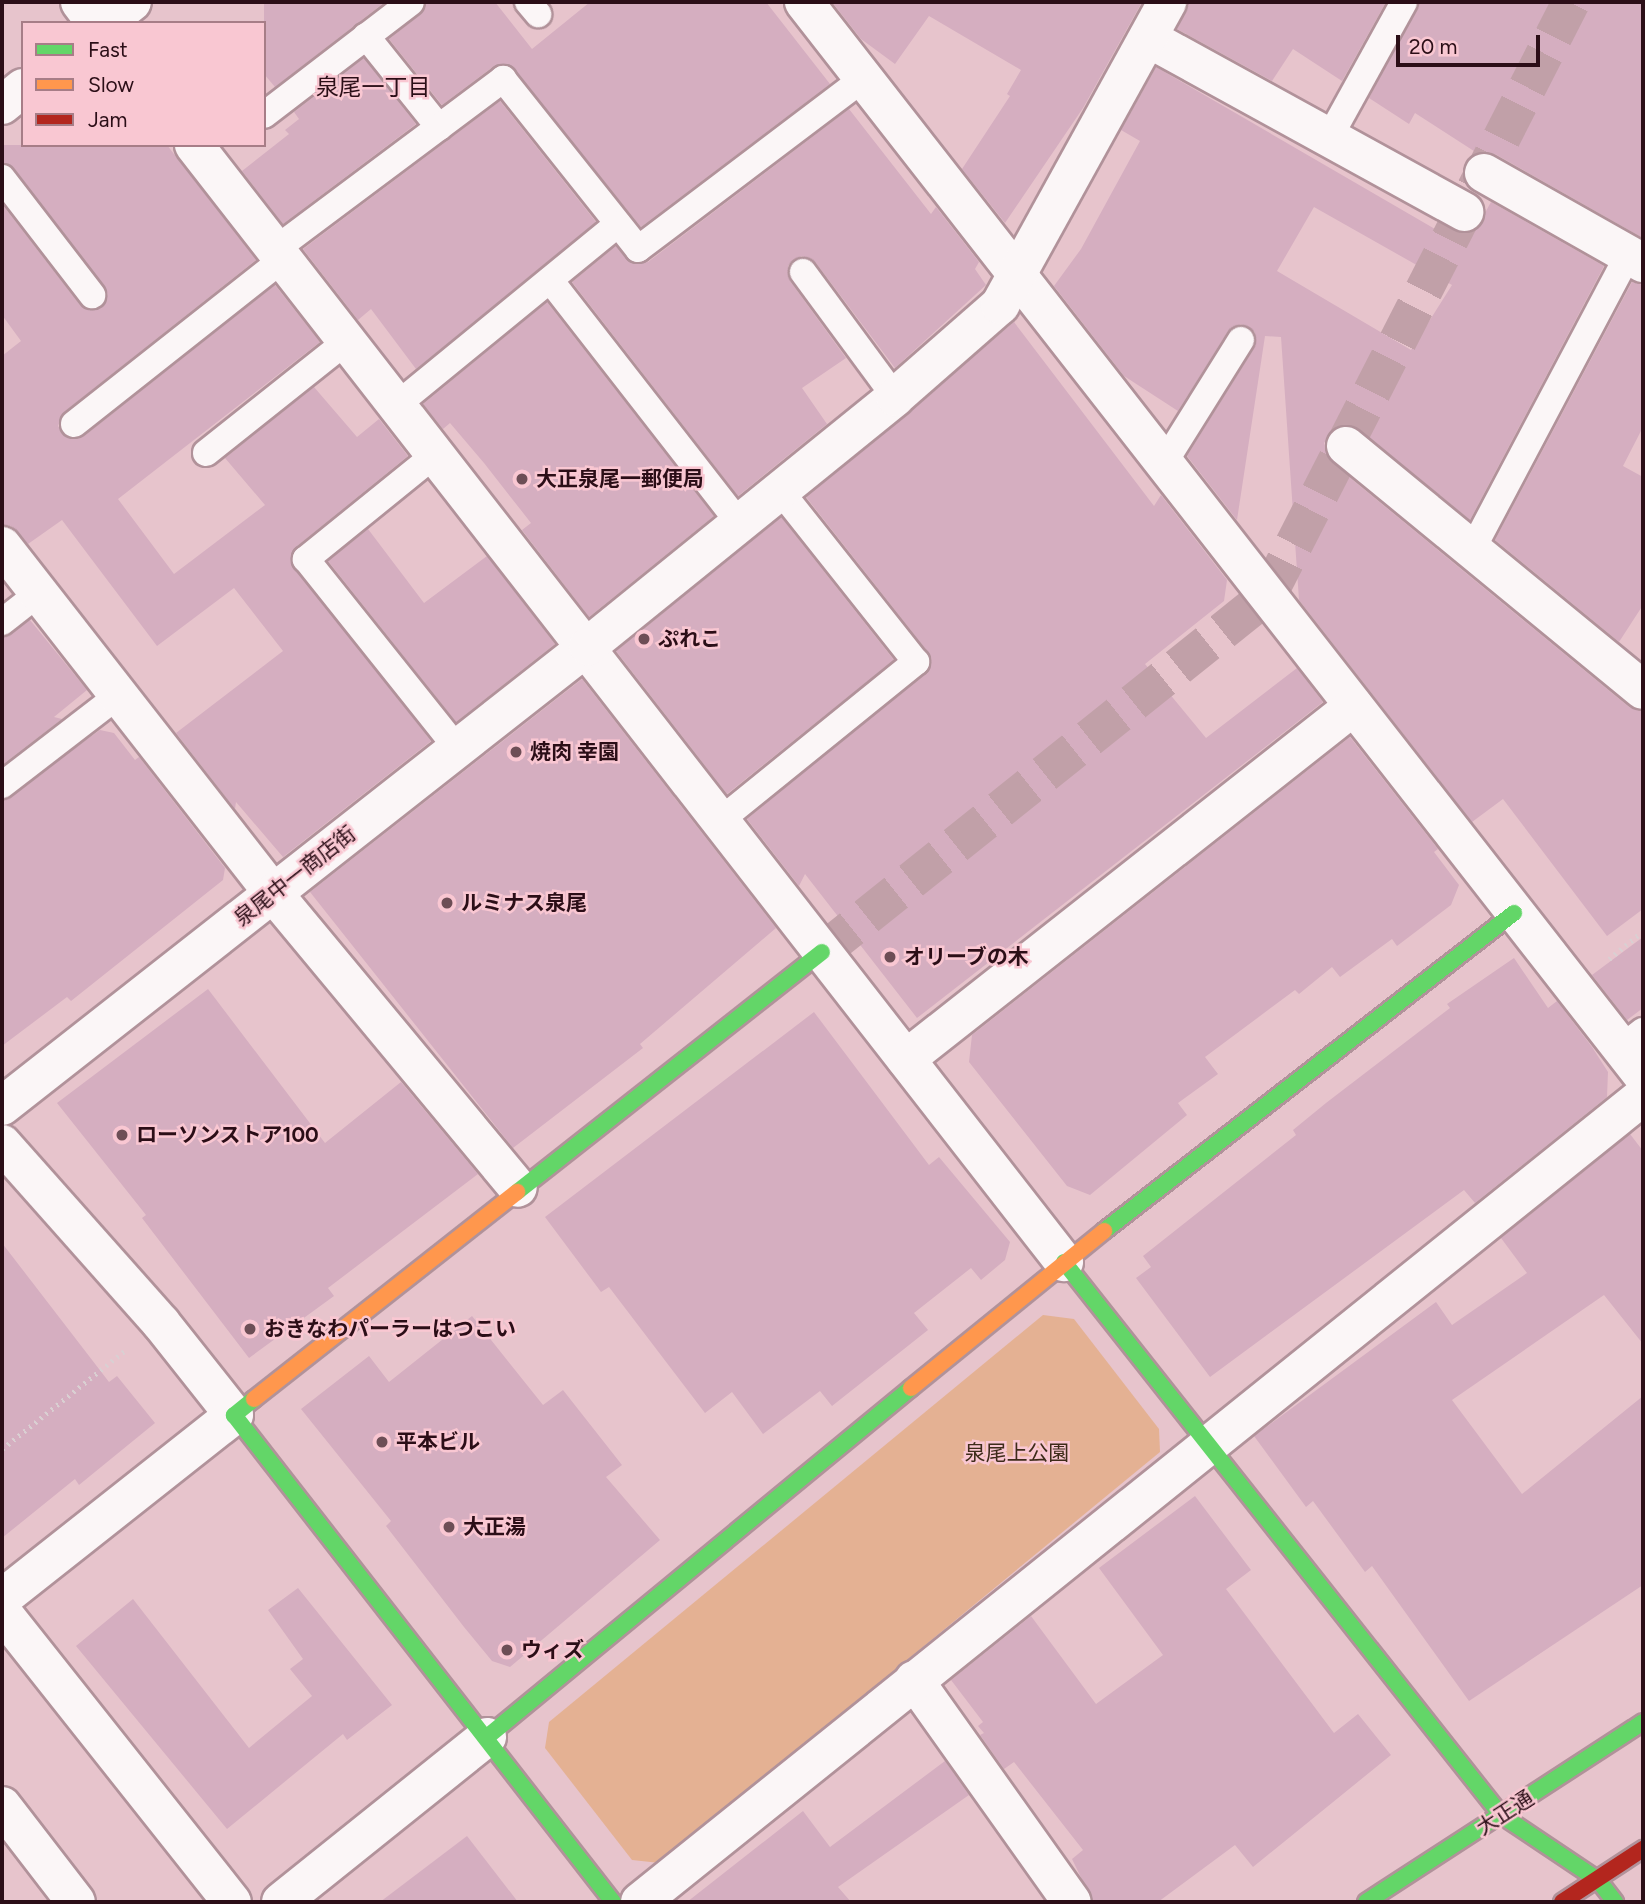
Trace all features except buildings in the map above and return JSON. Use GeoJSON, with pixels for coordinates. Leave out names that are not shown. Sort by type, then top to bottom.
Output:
{"type":"FeatureCollection","features":[{"type":"Feature","properties":{"kind":"street"},"geometry":{"type":"LineString","coordinates":[[80,2],[94,21]]}},
{"type":"Feature","properties":{"kind":"street"},"geometry":{"type":"LineString","coordinates":[[108,21],[132,2]]}},
{"type":"Feature","properties":{"kind":"street"},"geometry":{"type":"LineString","coordinates":[[804,2],[1514,914],[1636,1052]]}},
{"type":"Feature","properties":{"kind":"street","name":"泉尾中一商店街"},"geometry":{"type":"LineString","coordinates":[[2,1107],[588,646],[895,397],[1000,305],[1017,279],[1167,2]]}},
{"type":"Feature","properties":{"kind":"street"},"geometry":{"type":"LineString","coordinates":[[1148,38],[1464,212]]}},
{"type":"Feature","properties":{"kind":"street"},"geometry":{"type":"LineString","coordinates":[[2,104],[21,90]]}},
{"type":"Feature","properties":{"kind":"street"},"geometry":{"type":"LineString","coordinates":[[208,150],[279,254],[588,646],[1064,1262],[1502,1815],[1598,1880],[1615,1902]]}},
{"type":"Feature","properties":{"kind":"street"},"geometry":{"type":"LineString","coordinates":[[1483,173],[1636,259]]}},
{"type":"Feature","properties":{"kind":"street"},"geometry":{"type":"LineString","coordinates":[[1346,446],[1642,685]]}},
{"type":"Feature","properties":{"kind":"street"},"geometry":{"type":"LineString","coordinates":[[2,546],[273,893],[517,1188]]}},
{"type":"Feature","properties":{"kind":"street"},"geometry":{"type":"LineString","coordinates":[[906,1059],[1354,706]]}},
{"type":"Feature","properties":{"kind":"street"},"geometry":{"type":"LineString","coordinates":[[281,1902],[1064,1262],[1514,914]]}},
{"type":"Feature","properties":{"kind":"street"},"geometry":{"type":"LineString","coordinates":[[2,1598],[517,1188],[822,952]]}},
{"type":"Feature","properties":{"kind":"street"},"geometry":{"type":"LineString","coordinates":[[640,1902],[1643,1096]]}},
{"type":"Feature","properties":{"kind":"street"},"geometry":{"type":"LineString","coordinates":[[2,1144],[161,1323],[613,1902]]}},
{"type":"Feature","properties":{"kind":"street"},"geometry":{"type":"LineString","coordinates":[[2,1612],[232,1902]]}},
{"type":"Feature","properties":{"kind":"street"},"geometry":{"type":"LineString","coordinates":[[915,1681],[1072,1902]]}},
{"type":"Feature","properties":{"kind":"street","name":"大正通"},"geometry":{"type":"LineString","coordinates":[[1366,1902],[1643,1722]]}},
{"type":"Feature","properties":{"kind":"street"},"geometry":{"type":"LineString","coordinates":[[2,1806],[76,1902]]}},
{"type":"Feature","properties":{"kind":"street"},"geometry":{"type":"LineString","coordinates":[[1563,1902],[1643,1849]]}},
{"type":"Feature","properties":{"kind":"lane"},"geometry":{"type":"LineString","coordinates":[[266,113],[411,2]]}},
{"type":"Feature","properties":{"kind":"lane"},"geometry":{"type":"LineString","coordinates":[[1329,138],[1404,2]]}},
{"type":"Feature","properties":{"kind":"lane"},"geometry":{"type":"LineString","coordinates":[[366,36],[439,127]]}},
{"type":"Feature","properties":{"kind":"lane"},"geometry":{"type":"LineString","coordinates":[[74,424],[279,254],[503,79],[638,249],[863,79]]}},
{"type":"Feature","properties":{"kind":"lane"},"geometry":{"type":"LineString","coordinates":[[2,178],[92,295]]}},
{"type":"Feature","properties":{"kind":"lane"},"geometry":{"type":"LineString","coordinates":[[398,404],[618,224]]}},
{"type":"Feature","properties":{"kind":"lane"},"geometry":{"type":"LineString","coordinates":[[1473,548],[1636,259]]}},
{"type":"Feature","properties":{"kind":"lane"},"geometry":{"type":"LineString","coordinates":[[803,272],[895,397]]}},
{"type":"Feature","properties":{"kind":"lane"},"geometry":{"type":"LineString","coordinates":[[550,280],[739,523]]}},
{"type":"Feature","properties":{"kind":"lane"},"geometry":{"type":"LineString","coordinates":[[206,453],[348,340]]}},
{"type":"Feature","properties":{"kind":"lane"},"geometry":{"type":"LineString","coordinates":[[1164,463],[1241,340]]}},
{"type":"Feature","properties":{"kind":"lane"},"geometry":{"type":"LineString","coordinates":[[437,453],[306,559],[457,748]]}},
{"type":"Feature","properties":{"kind":"lane"},"geometry":{"type":"LineString","coordinates":[[722,819],[916,662],[779,489]]}},
{"type":"Feature","properties":{"kind":"lane"},"geometry":{"type":"LineString","coordinates":[[2,622],[39,593]]}},
{"type":"Feature","properties":{"kind":"lane"},"geometry":{"type":"LineString","coordinates":[[2,785],[119,695]]}},
{"type":"Feature","properties":{"kind":"path"},"geometry":{"type":"LineString","coordinates":[[2,1448],[161,1323]]}},
{"type":"Feature","properties":{"kind":"green space","name":"泉尾上公園"},"geometry":{"type":"Polygon","coordinates":[[[1043,1315],[1074,1319],[1159,1429],[1160,1452],[660,1863],[632,1860],[545,1748],[549,1722],[1043,1315]]]}},
{"type":"Feature","properties":{"kind":"tunnel"},"geometry":{"type":"LineString","coordinates":[[822,952],[1268,595],[1571,2]]}},
{"type":"Feature","properties":{"kind":"traffic: fast"},"geometry":{"type":"LineString","coordinates":[[1104,1231],[1514,913]]}},
{"type":"Feature","properties":{"kind":"traffic: fast"},"geometry":{"type":"LineString","coordinates":[[517,1192],[822,952]]}},
{"type":"Feature","properties":{"kind":"traffic: fast"},"geometry":{"type":"LineString","coordinates":[[1064,1262],[1501,1815],[1598,1880],[1615,1902]]}},
{"type":"Feature","properties":{"kind":"traffic: fast"},"geometry":{"type":"LineString","coordinates":[[487,1737],[911,1388]]}},
{"type":"Feature","properties":{"kind":"traffic: fast"},"geometry":{"type":"LineString","coordinates":[[254,1399],[234,1415],[613,1902]]}},
{"type":"Feature","properties":{"kind":"traffic: fast"},"geometry":{"type":"LineString","coordinates":[[1366,1902],[1643,1722]]}},
{"type":"Feature","properties":{"kind":"traffic: slow"},"geometry":{"type":"LineString","coordinates":[[254,1399],[517,1192]]}},
{"type":"Feature","properties":{"kind":"traffic: slow"},"geometry":{"type":"LineString","coordinates":[[911,1388],[1104,1231]]}},
{"type":"Feature","properties":{"kind":"traffic: jam"},"geometry":{"type":"LineString","coordinates":[[1562,1902],[1643,1849]]}},
{"type":"Feature","properties":{"kind":"place","name":"大正泉尾一郵便局"},"geometry":{"type":"Point","coordinates":[522,479]}},
{"type":"Feature","properties":{"kind":"place","name":"ぷれこ"},"geometry":{"type":"Point","coordinates":[644,639]}},
{"type":"Feature","properties":{"kind":"place","name":"焼肉 幸園"},"geometry":{"type":"Point","coordinates":[516,752]}},
{"type":"Feature","properties":{"kind":"place","name":"ルミナス泉尾"},"geometry":{"type":"Point","coordinates":[447,903]}},
{"type":"Feature","properties":{"kind":"place","name":"オリーブの木"},"geometry":{"type":"Point","coordinates":[890,957]}},
{"type":"Feature","properties":{"kind":"place","name":"ローソンストア100"},"geometry":{"type":"Point","coordinates":[122,1135]}},
{"type":"Feature","properties":{"kind":"place","name":"おきなわパーラーはつこい"},"geometry":{"type":"Point","coordinates":[250,1329]}},
{"type":"Feature","properties":{"kind":"place","name":"平本ビル"},"geometry":{"type":"Point","coordinates":[382,1442]}},
{"type":"Feature","properties":{"kind":"place","name":"大正湯"},"geometry":{"type":"Point","coordinates":[449,1527]}},
{"type":"Feature","properties":{"kind":"place","name":"ウィズ"},"geometry":{"type":"Point","coordinates":[507,1650]}},
{"type":"Feature","properties":{"kind":"district","name":"泉尾一丁目"},"geometry":{"type":"Point","coordinates":[373,87]}}]}
